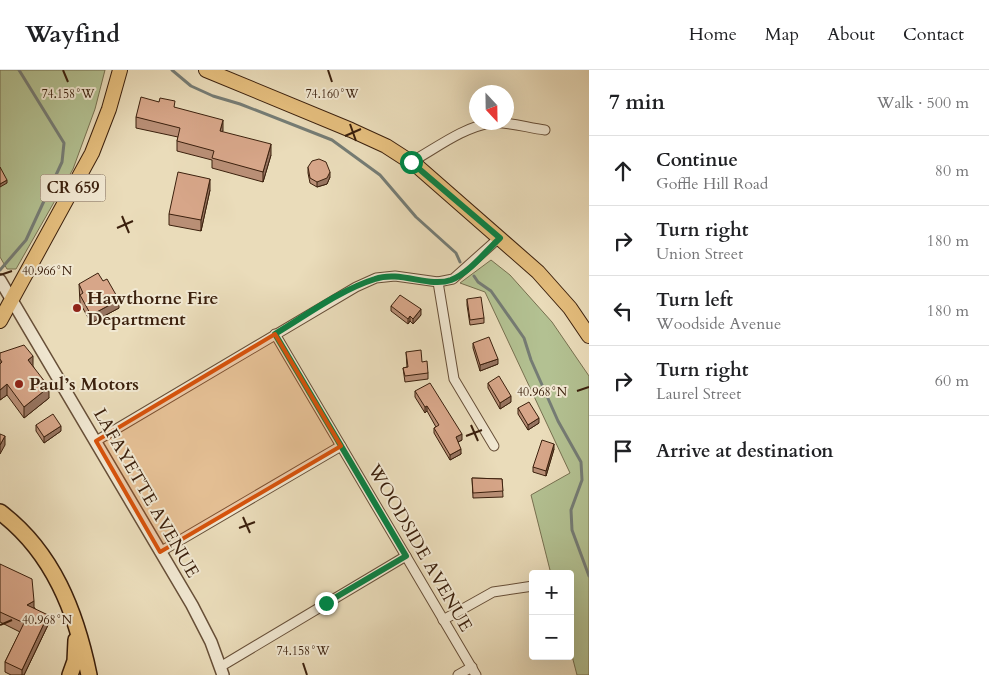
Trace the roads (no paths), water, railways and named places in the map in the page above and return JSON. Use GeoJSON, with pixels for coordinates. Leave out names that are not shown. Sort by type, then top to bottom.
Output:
{"type":"FeatureCollection","features":[{"type":"Feature","properties":{"kind":"highway"},"geometry":{"type":"LineString","coordinates":[[0,512],[20,529],[42,555],[61,585],[74,619],[89,675]]}},
{"type":"Feature","properties":{"kind":"highway"},"geometry":{"type":"LineString","coordinates":[[70,675],[77,648],[74,619]]}},
{"type":"Feature","properties":{"kind":"main road","name":"CR 659"},"geometry":{"type":"LineString","coordinates":[[0,321],[92,153],[109,109],[120,70]]}},
{"type":"Feature","properties":{"kind":"main road"},"geometry":{"type":"LineString","coordinates":[[206,70],[351,130],[386,146],[411,162],[500,238],[549,283],[589,336]]}},
{"type":"Feature","properties":{"kind":"street"},"geometry":{"type":"LineString","coordinates":[[411,162],[455,137],[486,124],[500,123],[545,130]]}},
{"type":"Feature","properties":{"kind":"street"},"geometry":{"type":"LineString","coordinates":[[96,441],[356,287],[376,278],[395,276],[438,282],[453,279],[500,238]]}},
{"type":"Feature","properties":{"kind":"street","name":"LAFAYETTE AVENUE"},"geometry":{"type":"LineString","coordinates":[[0,281],[160,552],[211,642],[221,671]]}},
{"type":"Feature","properties":{"kind":"street"},"geometry":{"type":"LineString","coordinates":[[438,282],[454,379],[494,446]]}},
{"type":"Feature","properties":{"kind":"street","name":"WOODSIDE AVENUE"},"geometry":{"type":"LineString","coordinates":[[275,334],[474,671]]}},
{"type":"Feature","properties":{"kind":"street"},"geometry":{"type":"LineString","coordinates":[[160,552],[341,446]]}},
{"type":"Feature","properties":{"kind":"street"},"geometry":{"type":"LineString","coordinates":[[221,671],[406,556]]}},
{"type":"Feature","properties":{"kind":"street"},"geometry":{"type":"LineString","coordinates":[[444,620],[492,592],[529,587]]}},
{"type":"Feature","properties":{"kind":"street"},"geometry":{"type":"LineString","coordinates":[[458,675],[474,671]]}},
{"type":"Feature","properties":{"kind":"waterway"},"geometry":{"type":"LineString","coordinates":[[0,270],[26,240],[62,162],[64,143],[19,70]]}},
{"type":"Feature","properties":{"kind":"waterway"},"geometry":{"type":"LineString","coordinates":[[172,70],[191,86],[213,96],[240,104],[332,140],[380,175],[416,217],[456,253],[460,262]]}},
{"type":"Feature","properties":{"kind":"waterway"},"geometry":{"type":"LineString","coordinates":[[474,276],[478,282],[491,291],[524,338],[531,360],[558,421],[581,462],[582,480],[571,510],[572,530],[589,576]]}},
{"type":"Feature","properties":{"kind":"place","name":"Hawthorne Fire Department"},"geometry":{"type":"Point","coordinates":[77,308]}},
{"type":"Feature","properties":{"kind":"place","name":"Paul’s Motors"},"geometry":{"type":"Point","coordinates":[19,384]}}]}
